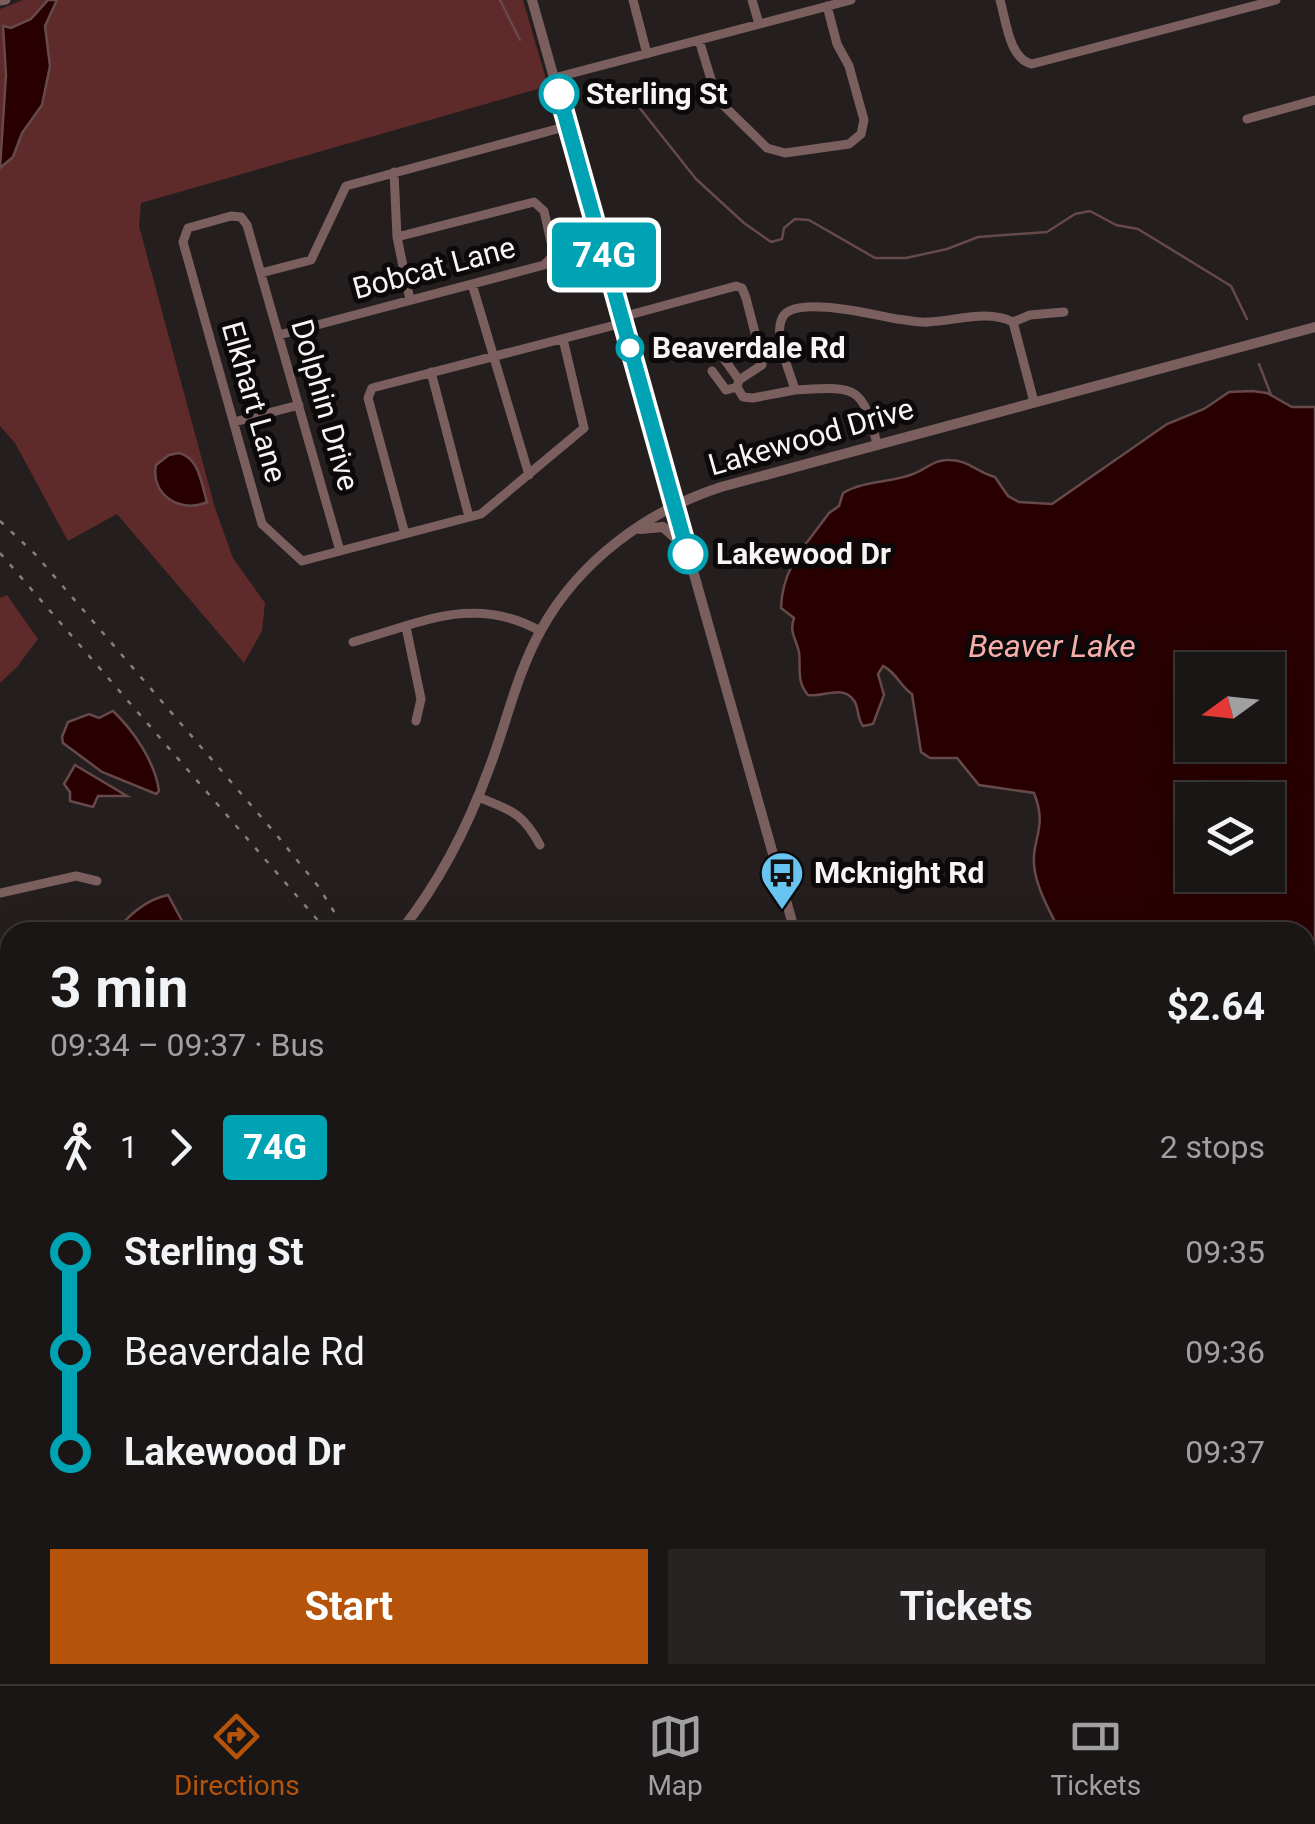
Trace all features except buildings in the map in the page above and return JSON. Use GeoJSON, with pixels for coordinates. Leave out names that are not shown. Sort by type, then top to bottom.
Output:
{"type":"FeatureCollection","features":[{"type":"Feature","properties":{"kind":"street"},"geometry":{"type":"LineString","coordinates":[[532,0],[792,922]]}},
{"type":"Feature","properties":{"kind":"street"},"geometry":{"type":"LineString","coordinates":[[633,0],[647,54]]}},
{"type":"Feature","properties":{"kind":"street"},"geometry":{"type":"LineString","coordinates":[[752,0],[758,24]]}},
{"type":"Feature","properties":{"kind":"street"},"geometry":{"type":"LineString","coordinates":[[554,78],[850,0]]}},
{"type":"Feature","properties":{"kind":"street"},"geometry":{"type":"LineString","coordinates":[[1000,0],[1016,55],[1022,62],[1032,64],[1276,0]]}},
{"type":"Feature","properties":{"kind":"street"},"geometry":{"type":"LineString","coordinates":[[699,40],[717,99],[768,148],[785,154],[849,144],[861,134],[864,120],[826,6]]}},
{"type":"Feature","properties":{"kind":"street"},"geometry":{"type":"LineString","coordinates":[[1247,118],[1315,100]]}},
{"type":"Feature","properties":{"kind":"street"},"geometry":{"type":"LineString","coordinates":[[261,274],[311,260],[346,186],[568,126]]}},
{"type":"Feature","properties":{"kind":"street"},"geometry":{"type":"LineString","coordinates":[[394,172],[398,237],[410,300]]}},
{"type":"Feature","properties":{"kind":"street","name":"Bobcat Lane"},"geometry":{"type":"LineString","coordinates":[[279,335],[544,265],[552,259],[554,251],[544,211],[534,202],[398,237]]}},
{"type":"Feature","properties":{"kind":"street","name":"Dolphin Drive"},"geometry":{"type":"LineString","coordinates":[[183,242],[184,232],[192,226],[231,216],[242,217],[248,225],[340,551]]}},
{"type":"Feature","properties":{"kind":"street","name":"Elkhart Lane"},"geometry":{"type":"LineString","coordinates":[[183,242],[262,524],[302,561],[340,551]]}},
{"type":"Feature","properties":{"kind":"street"},"geometry":{"type":"LineString","coordinates":[[472,284],[528,474]]}},
{"type":"Feature","properties":{"kind":"street"},"geometry":{"type":"LineString","coordinates":[[405,534],[368,398],[369,391],[376,386],[564,339],[730,286],[742,288],[762,365],[726,390],[712,371]]}},
{"type":"Feature","properties":{"kind":"street"},"geometry":{"type":"LineString","coordinates":[[795,390],[779,331],[781,318],[799,306],[923,322],[972,316],[1006,318],[1013,322],[1034,402]]}},
{"type":"Feature","properties":{"kind":"street"},"geometry":{"type":"LineString","coordinates":[[1013,322],[1030,315],[1064,312]]}},
{"type":"Feature","properties":{"kind":"street","name":"Lakewood Drive"},"geometry":{"type":"LineString","coordinates":[[407,922],[445,867],[478,797],[540,631],[594,561],[634,530],[674,505],[722,487],[1315,327]]}},
{"type":"Feature","properties":{"kind":"street"},"geometry":{"type":"LineString","coordinates":[[340,551],[481,514],[584,428],[564,339]]}},
{"type":"Feature","properties":{"kind":"street"},"geometry":{"type":"LineString","coordinates":[[724,359],[743,397],[830,388],[859,395],[869,412],[876,444]]}},
{"type":"Feature","properties":{"kind":"street"},"geometry":{"type":"LineString","coordinates":[[431,372],[470,517]]}},
{"type":"Feature","properties":{"kind":"street"},"geometry":{"type":"LineString","coordinates":[[234,422],[299,405]]}},
{"type":"Feature","properties":{"kind":"street"},"geometry":{"type":"LineString","coordinates":[[634,530],[658,526],[668,529],[690,560]]}},
{"type":"Feature","properties":{"kind":"street"},"geometry":{"type":"LineString","coordinates":[[353,642],[477,611],[504,614],[540,631]]}},
{"type":"Feature","properties":{"kind":"street"},"geometry":{"type":"LineString","coordinates":[[406,628],[422,700],[416,721]]}},
{"type":"Feature","properties":{"kind":"street"},"geometry":{"type":"LineString","coordinates":[[478,797],[524,818],[540,846]]}},
{"type":"Feature","properties":{"kind":"street"},"geometry":{"type":"LineString","coordinates":[[0,894],[76,876],[96,882]]}},
{"type":"Feature","properties":{"kind":"shaded area"},"geometry":{"type":"Polygon","coordinates":[[[23,0],[523,0],[548,86],[141,203],[139,226],[215,508],[233,558],[265,603],[262,631],[244,663],[117,514],[68,541],[15,443],[0,426],[0,9],[23,0]]]}},
{"type":"Feature","properties":{"kind":"shaded area"},"geometry":{"type":"Polygon","coordinates":[[[7,595],[38,639],[0,683],[0,598],[7,595]]]}},
{"type":"Feature","properties":{"kind":"water"},"geometry":{"type":"Polygon","coordinates":[[[48,0],[57,0],[45,26],[50,66],[42,105],[22,133],[13,157],[0,168],[6,75],[3,26],[11,28],[31,19],[48,0]]]}},
{"type":"Feature","properties":{"kind":"water","name":"Beaver Lake"},"geometry":{"type":"Polygon","coordinates":[[[1229,392],[1267,393],[1292,407],[1315,407],[1315,922],[1055,922],[1035,872],[1040,816],[1034,793],[979,785],[957,758],[930,758],[921,752],[912,694],[883,666],[878,674],[884,695],[873,724],[863,726],[850,696],[833,692],[808,695],[800,680],[794,618],[781,608],[782,593],[797,557],[829,513],[839,506],[843,493],[950,460],[995,477],[1008,496],[1019,502],[1052,504],[1167,424],[1204,409],[1229,392]]]}},
{"type":"Feature","properties":{"kind":"water"},"geometry":{"type":"Polygon","coordinates":[[[179,453],[195,465],[207,502],[187,506],[178,503],[158,485],[156,465],[179,453]]]}},
{"type":"Feature","properties":{"kind":"water"},"geometry":{"type":"Polygon","coordinates":[[[113,711],[148,758],[157,780],[156,794],[102,772],[63,743],[68,722],[89,714],[99,718],[113,711]]]}},
{"type":"Feature","properties":{"kind":"water"},"geometry":{"type":"Polygon","coordinates":[[[75,765],[127,796],[98,796],[93,807],[70,801],[64,784],[75,765]]]}},
{"type":"Feature","properties":{"kind":"water"},"geometry":{"type":"Polygon","coordinates":[[[168,895],[183,922],[124,922],[153,900],[168,895]]]}},
{"type":"Feature","properties":{"kind":"waterway"},"geometry":{"type":"LineString","coordinates":[[500,0],[520,40]]}},
{"type":"Feature","properties":{"kind":"waterway"},"geometry":{"type":"LineString","coordinates":[[606,82],[627,92],[696,179],[771,242],[782,239],[784,228],[795,219],[809,220],[875,258],[906,258],[978,237],[1047,232],[1075,214],[1090,211],[1116,225],[1138,229],[1231,286],[1247,319]]}},
{"type":"Feature","properties":{"kind":"waterway"},"geometry":{"type":"LineString","coordinates":[[1259,364],[1271,395]]}},
{"type":"Feature","properties":{"kind":"railway"},"geometry":{"type":"LineString","coordinates":[[0,521],[35,554],[275,833],[338,918]]}},
{"type":"Feature","properties":{"kind":"railway"},"geometry":{"type":"LineString","coordinates":[[0,553],[319,922]]}},
{"type":"Feature","properties":{"kind":"bus line","name":"74G"},"geometry":{"type":"LineString","coordinates":[[559,94],[688,554]]}},
{"type":"Feature","properties":{"kind":"place","name":"Sterling St"},"geometry":{"type":"Point","coordinates":[559,94]}},
{"type":"Feature","properties":{"kind":"place","name":"Beaverdale Rd"},"geometry":{"type":"Point","coordinates":[630,348]}},
{"type":"Feature","properties":{"kind":"place","name":"Lakewood Dr"},"geometry":{"type":"Point","coordinates":[688,554]}},
{"type":"Feature","properties":{"kind":"place","name":"Mcknight Rd"},"geometry":{"type":"Point","coordinates":[782,911]}}]}
